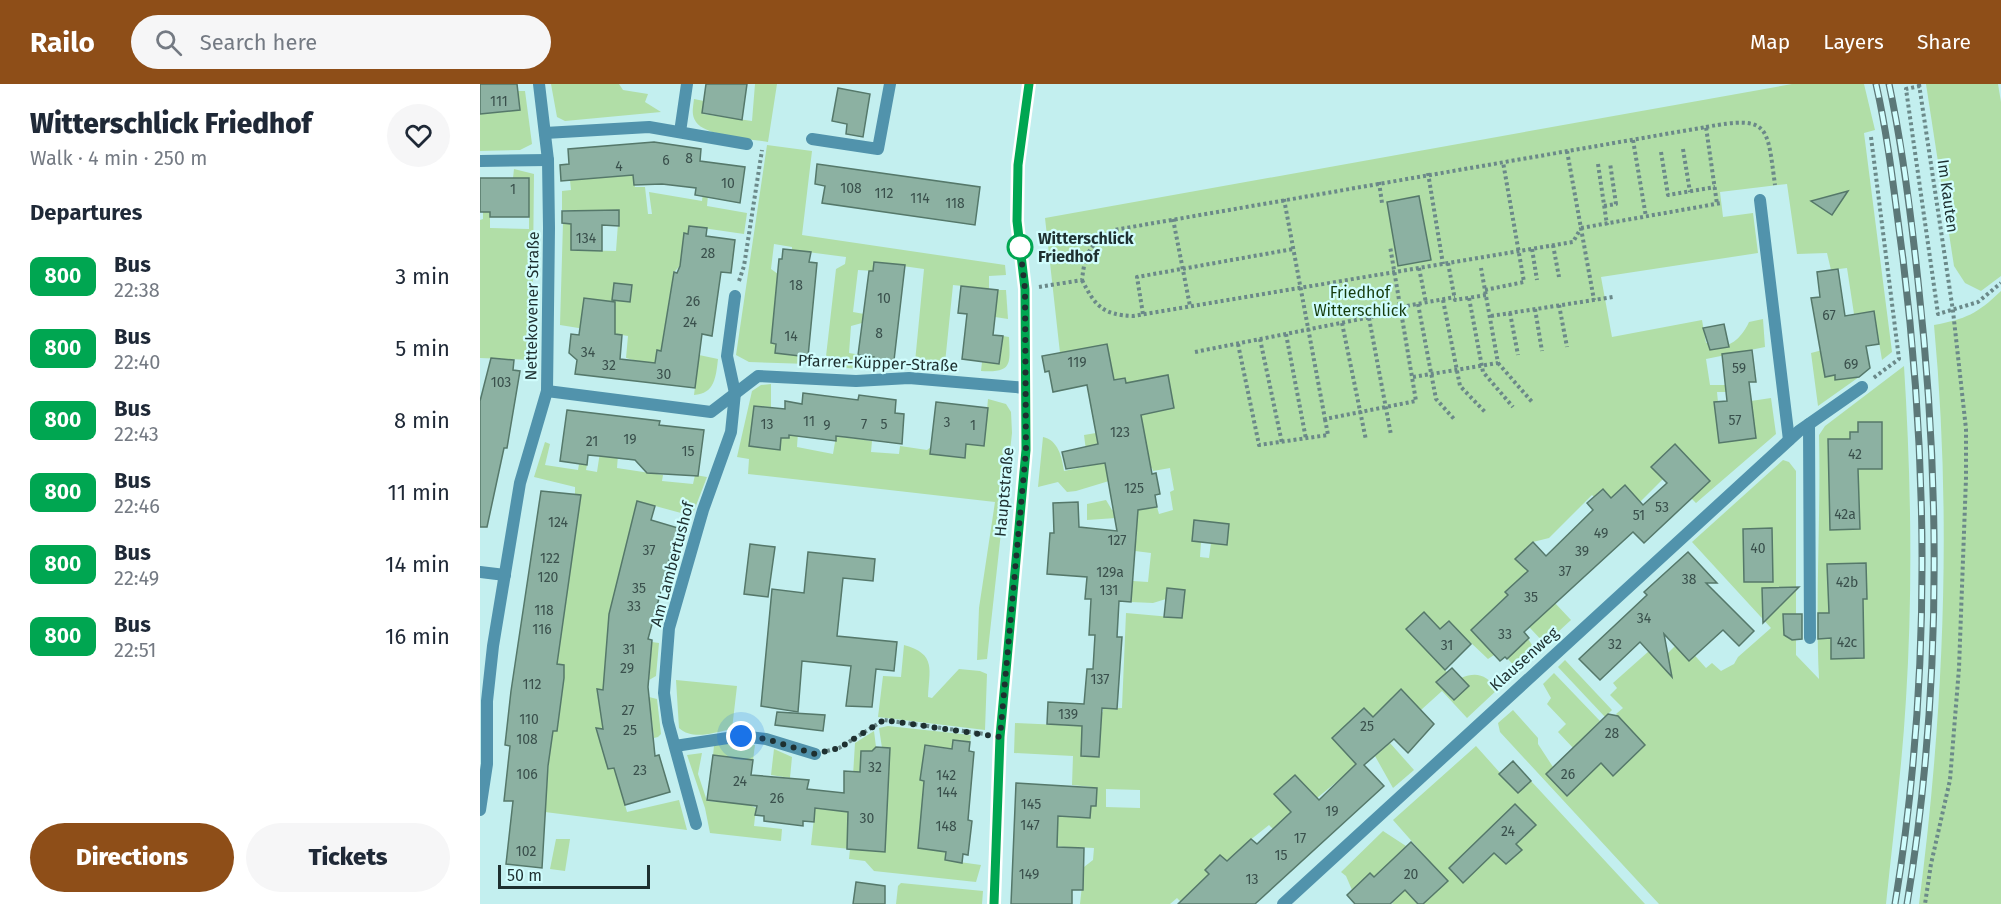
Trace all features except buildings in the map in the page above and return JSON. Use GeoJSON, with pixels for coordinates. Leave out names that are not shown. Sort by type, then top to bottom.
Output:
{"type":"FeatureCollection","features":[{"type":"Feature","properties":{"kind":"main road","name":"Hauptstraße"},"geometry":{"type":"LineString","coordinates":[[994,904],[1000,737],[1026,450],[1025,289],[1017,221],[1017,177],[1029,84]]}},
{"type":"Feature","properties":{"kind":"street","name":"Nettekovener Straße"},"geometry":{"type":"LineString","coordinates":[[480,810],[488,764],[487,701],[505,575],[520,483],[547,391],[548,160],[539,84]]}},
{"type":"Feature","properties":{"kind":"street"},"geometry":{"type":"LineString","coordinates":[[680,132],[687,84]]}},
{"type":"Feature","properties":{"kind":"street"},"geometry":{"type":"LineString","coordinates":[[812,139],[878,149],[890,84]]}},
{"type":"Feature","properties":{"kind":"street"},"geometry":{"type":"LineString","coordinates":[[545,133],[649,127],[747,144]]}},
{"type":"Feature","properties":{"kind":"street"},"geometry":{"type":"LineString","coordinates":[[480,161],[548,160]]}},
{"type":"Feature","properties":{"kind":"street"},"geometry":{"type":"LineString","coordinates":[[1760,200],[1789,440]]}},
{"type":"Feature","properties":{"kind":"street"},"geometry":{"type":"LineString","coordinates":[[735,296],[728,356],[735,393]]}},
{"type":"Feature","properties":{"kind":"street","name":"Pfarrer-Küpper-Straße"},"geometry":{"type":"LineString","coordinates":[[547,391],[711,412],[758,376],[856,381],[909,378],[1026,388]]}},
{"type":"Feature","properties":{"kind":"street","name":"Klausenweg"},"geometry":{"type":"LineString","coordinates":[[1284,904],[1789,440],[1862,387]]}},
{"type":"Feature","properties":{"kind":"street","name":"Am Lambertushof"},"geometry":{"type":"LineString","coordinates":[[696,824],[675,746],[664,693],[669,628],[703,510],[731,432],[735,393]]}},
{"type":"Feature","properties":{"kind":"street"},"geometry":{"type":"LineString","coordinates":[[1809,424],[1810,638]]}},
{"type":"Feature","properties":{"kind":"street"},"geometry":{"type":"LineString","coordinates":[[480,572],[505,575]]}},
{"type":"Feature","properties":{"kind":"street"},"geometry":{"type":"LineString","coordinates":[[675,746],[741,736],[766,739],[815,754]]}},
{"type":"Feature","properties":{"kind":"path"},"geometry":{"type":"LineString","coordinates":[[1919,85],[1906,89],[1938,314],[1978,302],[2001,284]]}},
{"type":"Feature","properties":{"kind":"path","name":"Im Kauten"},"geometry":{"type":"LineString","coordinates":[[1919,85],[1953,311],[1965,429],[1959,668],[1950,780],[1931,864],[1925,904]]}},
{"type":"Feature","properties":{"kind":"path"},"geometry":{"type":"LineString","coordinates":[[1581,228],[1573,242],[1143,314],[1115,315],[1102,309],[1091,297],[1082,279],[1084,258],[1100,238],[1114,230],[1428,173],[1567,152],[1739,121],[1751,122],[1764,131],[1769,140],[1775,185]]}},
{"type":"Feature","properties":{"kind":"path"},"geometry":{"type":"LineString","coordinates":[[1581,228],[1719,203],[1714,187],[1706,127]]}},
{"type":"Feature","properties":{"kind":"path"},"geometry":{"type":"LineString","coordinates":[[1862,387],[1899,359],[1871,137]]}},
{"type":"Feature","properties":{"kind":"path"},"geometry":{"type":"LineString","coordinates":[[1633,140],[1646,217]]}},
{"type":"Feature","properties":{"kind":"path"},"geometry":{"type":"LineString","coordinates":[[735,296],[744,266],[762,146],[747,144]]}},
{"type":"Feature","properties":{"kind":"path"},"geometry":{"type":"LineString","coordinates":[[1683,149],[1690,192]]}},
{"type":"Feature","properties":{"kind":"path"},"geometry":{"type":"LineString","coordinates":[[1567,152],[1594,300]]}},
{"type":"Feature","properties":{"kind":"path"},"geometry":{"type":"LineString","coordinates":[[1661,152],[1668,195],[1714,187]]}},
{"type":"Feature","properties":{"kind":"path"},"geometry":{"type":"LineString","coordinates":[[1428,173],[1455,300],[1469,298],[1524,282],[1503,162]]}},
{"type":"Feature","properties":{"kind":"path"},"geometry":{"type":"LineString","coordinates":[[1604,206],[1616,204],[1610,163]]}},
{"type":"Feature","properties":{"kind":"path"},"geometry":{"type":"LineString","coordinates":[[1598,164],[1607,225]]}},
{"type":"Feature","properties":{"kind":"path"},"geometry":{"type":"LineString","coordinates":[[1378,182],[1382,203]]}},
{"type":"Feature","properties":{"kind":"path"},"geometry":{"type":"LineString","coordinates":[[1238,344],[1260,445],[1328,435],[1284,199]]}},
{"type":"Feature","properties":{"kind":"path"},"geometry":{"type":"LineString","coordinates":[[1173,219],[1190,306]]}},
{"type":"Feature","properties":{"kind":"path"},"geometry":{"type":"LineString","coordinates":[[1553,245],[1559,276]]}},
{"type":"Feature","properties":{"kind":"path"},"geometry":{"type":"LineString","coordinates":[[1325,419],[1416,401],[1390,246]]}},
{"type":"Feature","properties":{"kind":"path"},"geometry":{"type":"LineString","coordinates":[[1143,314],[1137,277],[1293,249]]}},
{"type":"Feature","properties":{"kind":"path"},"geometry":{"type":"LineString","coordinates":[[1532,249],[1537,280]]}},
{"type":"Feature","properties":{"kind":"path"},"geometry":{"type":"LineString","coordinates":[[1419,268],[1426,303]]}},
{"type":"Feature","properties":{"kind":"path"},"geometry":{"type":"LineString","coordinates":[[1481,268],[1498,363],[1533,403]]}},
{"type":"Feature","properties":{"kind":"path"},"geometry":{"type":"LineString","coordinates":[[1025,289],[1082,279]]}},
{"type":"Feature","properties":{"kind":"path"},"geometry":{"type":"LineString","coordinates":[[1195,352],[1369,318],[1418,304],[1455,297]]}},
{"type":"Feature","properties":{"kind":"path"},"geometry":{"type":"LineString","coordinates":[[1491,316],[1613,297]]}},
{"type":"Feature","properties":{"kind":"path"},"geometry":{"type":"LineString","coordinates":[[1469,298],[1483,372],[1514,407]]}},
{"type":"Feature","properties":{"kind":"path"},"geometry":{"type":"LineString","coordinates":[[1443,300],[1460,386],[1485,412]]}},
{"type":"Feature","properties":{"kind":"path"},"geometry":{"type":"LineString","coordinates":[[1418,304],[1436,399],[1455,420]]}},
{"type":"Feature","properties":{"kind":"path"},"geometry":{"type":"LineString","coordinates":[[1559,305],[1567,347]]}},
{"type":"Feature","properties":{"kind":"path"},"geometry":{"type":"LineString","coordinates":[[1534,309],[1542,351]]}},
{"type":"Feature","properties":{"kind":"path"},"geometry":{"type":"LineString","coordinates":[[1510,313],[1518,355]]}},
{"type":"Feature","properties":{"kind":"path"},"geometry":{"type":"LineString","coordinates":[[1369,318],[1391,435]]}},
{"type":"Feature","properties":{"kind":"path"},"geometry":{"type":"LineString","coordinates":[[1342,323],[1366,440]]}},
{"type":"Feature","properties":{"kind":"path"},"geometry":{"type":"LineString","coordinates":[[1286,334],[1306,439]]}},
{"type":"Feature","properties":{"kind":"path"},"geometry":{"type":"LineString","coordinates":[[1260,339],[1282,443]]}},
{"type":"Feature","properties":{"kind":"path"},"geometry":{"type":"LineString","coordinates":[[1413,377],[1498,363]]}},
{"type":"Feature","properties":{"kind":"path"},"geometry":{"type":"LineString","coordinates":[[815,754],[839,748],[884,720],[1000,737]]}},
{"type":"Feature","properties":{"kind":"green space"},"geometry":{"type":"Polygon","coordinates":[[[551,84],[619,84],[623,90],[648,94],[645,102],[661,112],[565,121],[557,117],[551,84]]]}},
{"type":"Feature","properties":{"kind":"green space"},"geometry":{"type":"Polygon","coordinates":[[[755,84],[777,84],[768,142],[718,134],[701,127],[694,119],[694,99],[704,101],[703,114],[752,121],[755,84]]]}},
{"type":"Feature","properties":{"kind":"green space","name":"Friedhof Witterschlick"},"geometry":{"type":"Polygon","coordinates":[[[1792,84],[1864,84],[1875,130],[1864,133],[1892,352],[1882,360],[1874,312],[1854,314],[1847,268],[1831,270],[1827,253],[1797,254],[1787,184],[1720,192],[1723,217],[1753,213],[1758,253],[1601,277],[1612,337],[1702,320],[1706,343],[1709,343],[1711,350],[1734,342],[1749,322],[1763,319],[1765,347],[1706,359],[1710,385],[1725,385],[1727,392],[1717,392],[1718,402],[1714,402],[1719,443],[1755,438],[1751,401],[1771,398],[1776,434],[1696,503],[1691,498],[1710,480],[1675,444],[1651,467],[1663,479],[1640,502],[1625,485],[1611,498],[1602,489],[1594,497],[1592,495],[1549,538],[1533,542],[1516,559],[1528,571],[1506,593],[1534,622],[1555,603],[1571,620],[1545,644],[1503,599],[1474,627],[1488,643],[1486,646],[1494,655],[1488,659],[1449,622],[1440,629],[1406,629],[1447,672],[1437,682],[1453,700],[1461,678],[1467,676],[1481,676],[1498,689],[1467,718],[1442,691],[1421,710],[1401,690],[1384,706],[1409,732],[1385,730],[1364,708],[1332,738],[1359,767],[1345,775],[1317,798],[1295,775],[1274,794],[1291,812],[1273,829],[1269,825],[1244,845],[1233,868],[1220,855],[1209,874],[1181,902],[1177,898],[1170,904],[1080,904],[1084,867],[1093,860],[1094,848],[1045,846],[1046,834],[1057,835],[1058,816],[1090,817],[1092,787],[1072,785],[1073,756],[1014,753],[1015,723],[1082,726],[1081,756],[1100,757],[1100,713],[1103,712],[1103,708],[1122,708],[1126,613],[1182,618],[1185,590],[1168,588],[1166,599],[1153,603],[1131,602],[1133,581],[1148,582],[1151,553],[1135,551],[1137,532],[1116,531],[1116,518],[1087,520],[1087,504],[1106,500],[1112,510],[1121,513],[1157,507],[1159,514],[1173,510],[1170,492],[1174,490],[1170,468],[1153,471],[1152,468],[1076,491],[1067,492],[1058,482],[1038,487],[1043,437],[1056,445],[1064,471],[1088,466],[1084,435],[1096,433],[1102,463],[1148,455],[1141,415],[1174,408],[1168,376],[1126,383],[1124,378],[1080,386],[1107,344],[1060,353],[1045,218],[1792,84]],[[1194,521],[1192,541],[1201,542],[1200,557],[1209,558],[1211,543],[1227,545],[1229,525],[1194,521]],[[1106,789],[1106,807],[1140,808],[1140,790],[1106,789]]]}},
{"type":"Feature","properties":{"kind":"green space"},"geometry":{"type":"Polygon","coordinates":[[[1926,84],[1998,84],[2001,102],[2001,276],[1981,291],[1965,283],[1954,266],[1926,84]]]}},
{"type":"Feature","properties":{"kind":"green space"},"geometry":{"type":"Polygon","coordinates":[[[518,91],[525,91],[532,144],[520,150],[480,151],[480,114],[519,110],[518,91]]]}},
{"type":"Feature","properties":{"kind":"green space"},"geometry":{"type":"Polygon","coordinates":[[[767,145],[812,151],[802,235],[1005,265],[1006,275],[989,276],[989,289],[953,285],[945,363],[942,366],[928,369],[916,367],[915,362],[924,269],[874,262],[873,271],[858,270],[853,312],[864,314],[862,323],[851,326],[849,353],[874,357],[873,366],[878,367],[878,370],[825,365],[836,269],[845,264],[846,257],[792,250],[792,247],[774,244],[771,269],[778,274],[771,343],[776,344],[775,353],[809,357],[809,364],[749,362],[736,355],[767,145]]]}},
{"type":"Feature","properties":{"kind":"green space"},"geometry":{"type":"Polygon","coordinates":[[[514,169],[534,174],[532,360],[480,358],[480,220],[483,219],[483,186],[490,186],[490,228],[529,229],[529,178],[513,178],[514,169]]]}},
{"type":"Feature","properties":{"kind":"green space"},"geometry":{"type":"Polygon","coordinates":[[[633,175],[635,187],[645,187],[648,214],[652,214],[649,192],[702,201],[704,183],[709,184],[707,206],[747,213],[744,234],[689,226],[688,234],[684,233],[680,266],[674,272],[662,343],[678,353],[657,350],[655,366],[637,364],[637,361],[626,358],[628,336],[560,325],[563,223],[571,217],[571,250],[616,251],[619,210],[562,210],[562,191],[571,190],[570,180],[633,175]]]}},
{"type":"Feature","properties":{"kind":"green space"},"geometry":{"type":"Polygon","coordinates":[[[998,290],[1006,290],[1008,319],[995,317],[998,290]]]}},
{"type":"Feature","properties":{"kind":"green space"},"geometry":{"type":"Polygon","coordinates":[[[2001,291],[2001,904],[1919,904],[1934,760],[1943,615],[1943,470],[1934,325],[1970,314],[2001,291]]]}},
{"type":"Feature","properties":{"kind":"green space"},"geometry":{"type":"Polygon","coordinates":[[[1003,336],[1009,337],[1010,354],[1007,365],[999,370],[981,371],[982,362],[999,364],[1003,336]]]}},
{"type":"Feature","properties":{"kind":"green space"},"geometry":{"type":"Polygon","coordinates":[[[1830,348],[1826,377],[1835,375],[1836,380],[1859,377],[1818,406],[1811,353],[1830,348]]]}},
{"type":"Feature","properties":{"kind":"green space"},"geometry":{"type":"Polygon","coordinates":[[[699,355],[718,359],[715,378],[710,388],[701,394],[694,395],[699,355]]]}},
{"type":"Feature","properties":{"kind":"green space"},"geometry":{"type":"Polygon","coordinates":[[[1904,366],[1910,491],[1910,616],[1902,751],[1886,904],[1659,904],[1500,732],[1498,723],[1513,710],[1538,738],[1538,744],[1553,767],[1546,774],[1567,796],[1592,768],[1558,732],[1566,724],[1547,704],[1551,698],[1543,684],[1554,673],[1600,721],[1589,732],[1605,749],[1596,758],[1613,775],[1645,745],[1616,714],[1623,708],[1610,695],[1617,688],[1613,683],[1649,651],[1659,662],[1681,640],[1706,668],[1712,663],[1721,671],[1734,664],[1738,657],[1771,628],[1692,542],[1783,460],[1789,462],[1796,471],[1796,655],[1819,679],[1819,435],[1825,426],[1904,366]]]}},
{"type":"Feature","properties":{"kind":"green space"},"geometry":{"type":"Polygon","coordinates":[[[771,384],[771,407],[754,406],[749,446],[780,449],[781,438],[789,438],[790,431],[798,432],[797,447],[833,454],[836,436],[872,441],[871,452],[899,454],[900,446],[927,450],[931,447],[964,458],[966,444],[984,445],[988,399],[1006,404],[1011,412],[1012,433],[987,659],[977,660],[979,608],[995,502],[748,474],[749,459],[737,457],[752,391],[761,385],[771,384]]]}},
{"type":"Feature","properties":{"kind":"green space"},"geometry":{"type":"Polygon","coordinates":[[[545,442],[550,444],[545,465],[578,470],[579,464],[587,465],[586,470],[597,472],[600,452],[618,455],[617,468],[663,475],[662,481],[693,484],[695,475],[707,477],[692,516],[637,501],[608,619],[611,621],[604,690],[597,690],[598,697],[607,696],[604,754],[608,769],[615,768],[627,812],[679,800],[687,830],[545,812],[549,759],[535,757],[562,695],[564,666],[555,664],[581,495],[575,494],[575,487],[534,477],[545,442]]]}},
{"type":"Feature","properties":{"kind":"green space"},"geometry":{"type":"Polygon","coordinates":[[[1528,639],[1537,652],[1518,670],[1507,658],[1528,639]]]}},
{"type":"Feature","properties":{"kind":"green space"},"geometry":{"type":"Polygon","coordinates":[[[652,642],[659,643],[656,676],[649,680],[652,642]]]}},
{"type":"Feature","properties":{"kind":"green space"},"geometry":{"type":"Polygon","coordinates":[[[904,645],[922,653],[929,664],[928,697],[932,698],[959,669],[987,674],[985,730],[878,717],[883,676],[901,677],[904,645]]]}},
{"type":"Feature","properties":{"kind":"green space"},"geometry":{"type":"Polygon","coordinates":[[[1565,660],[1612,710],[1605,717],[1558,667],[1565,660]]]}},
{"type":"Feature","properties":{"kind":"green space"},"geometry":{"type":"Polygon","coordinates":[[[676,680],[737,686],[732,729],[697,735],[679,728],[676,680]]]}},
{"type":"Feature","properties":{"kind":"green space"},"geometry":{"type":"Polygon","coordinates":[[[649,697],[657,699],[661,734],[654,738],[649,697]]]}},
{"type":"Feature","properties":{"kind":"green space"},"geometry":{"type":"Polygon","coordinates":[[[888,726],[971,735],[970,742],[953,740],[952,749],[926,745],[920,780],[924,781],[918,848],[946,852],[945,860],[981,865],[976,882],[874,871],[865,861],[849,859],[850,849],[811,845],[815,808],[833,810],[835,792],[852,792],[855,743],[874,731],[876,747],[872,751],[861,751],[860,782],[888,783],[890,748],[882,748],[879,728],[888,726]]]}},
{"type":"Feature","properties":{"kind":"green space"},"geometry":{"type":"Polygon","coordinates":[[[726,743],[755,745],[753,760],[713,755],[714,746],[726,743]]]}},
{"type":"Feature","properties":{"kind":"green space"},"geometry":{"type":"Polygon","coordinates":[[[1390,743],[1414,770],[1393,788],[1375,756],[1390,743]]]}},
{"type":"Feature","properties":{"kind":"green space"},"geometry":{"type":"Polygon","coordinates":[[[1476,746],[1518,793],[1531,781],[1645,904],[1423,904],[1447,881],[1393,820],[1476,746]]]}},
{"type":"Feature","properties":{"kind":"green space"},"geometry":{"type":"Polygon","coordinates":[[[774,749],[792,757],[790,778],[771,775],[774,749]]]}},
{"type":"Feature","properties":{"kind":"green space"},"geometry":{"type":"Polygon","coordinates":[[[702,753],[698,774],[707,801],[747,804],[756,808],[754,826],[782,829],[781,841],[710,833],[705,808],[687,755],[702,753]]]}},
{"type":"Feature","properties":{"kind":"green space"},"geometry":{"type":"Polygon","coordinates":[[[1383,831],[1406,846],[1384,868],[1418,904],[1392,904],[1395,899],[1370,873],[1352,890],[1346,876],[1341,872],[1383,831]]]}},
{"type":"Feature","properties":{"kind":"green space"},"geometry":{"type":"Polygon","coordinates":[[[556,839],[570,839],[565,871],[550,869],[556,839]]]}},
{"type":"Feature","properties":{"kind":"green space"},"geometry":{"type":"Polygon","coordinates":[[[901,883],[983,891],[982,904],[896,904],[898,886],[901,883]]]}},
{"type":"Feature","properties":{"kind":"railway"},"geometry":{"type":"LineString","coordinates":[[1876,84],[1888,149],[1912,339],[1921,501],[1920,662],[1915,743],[1895,904]]}},
{"type":"Feature","properties":{"kind":"railway"},"geometry":{"type":"LineString","coordinates":[[1889,84],[1906,182],[1918,281],[1926,359],[1934,515],[1934,593],[1926,749],[1907,904]]}},
{"type":"Feature","properties":{"kind":"bus line","name":"800"},"geometry":{"type":"LineString","coordinates":[[994,904],[1000,737],[1026,450],[1025,289],[1017,221],[1018,165],[1029,84]]}},
{"type":"Feature","properties":{"kind":"place","name":"Witterschlick Friedhof"},"geometry":{"type":"Point","coordinates":[1020,247]}},
{"type":"Feature","properties":{"kind":"route"},"geometry":{"type":"LineString","coordinates":[[741,736],[766,739],[792,749],[815,754],[839,748],[884,720],[1000,737],[1026,450],[1025,289],[1020,247]]}}]}
